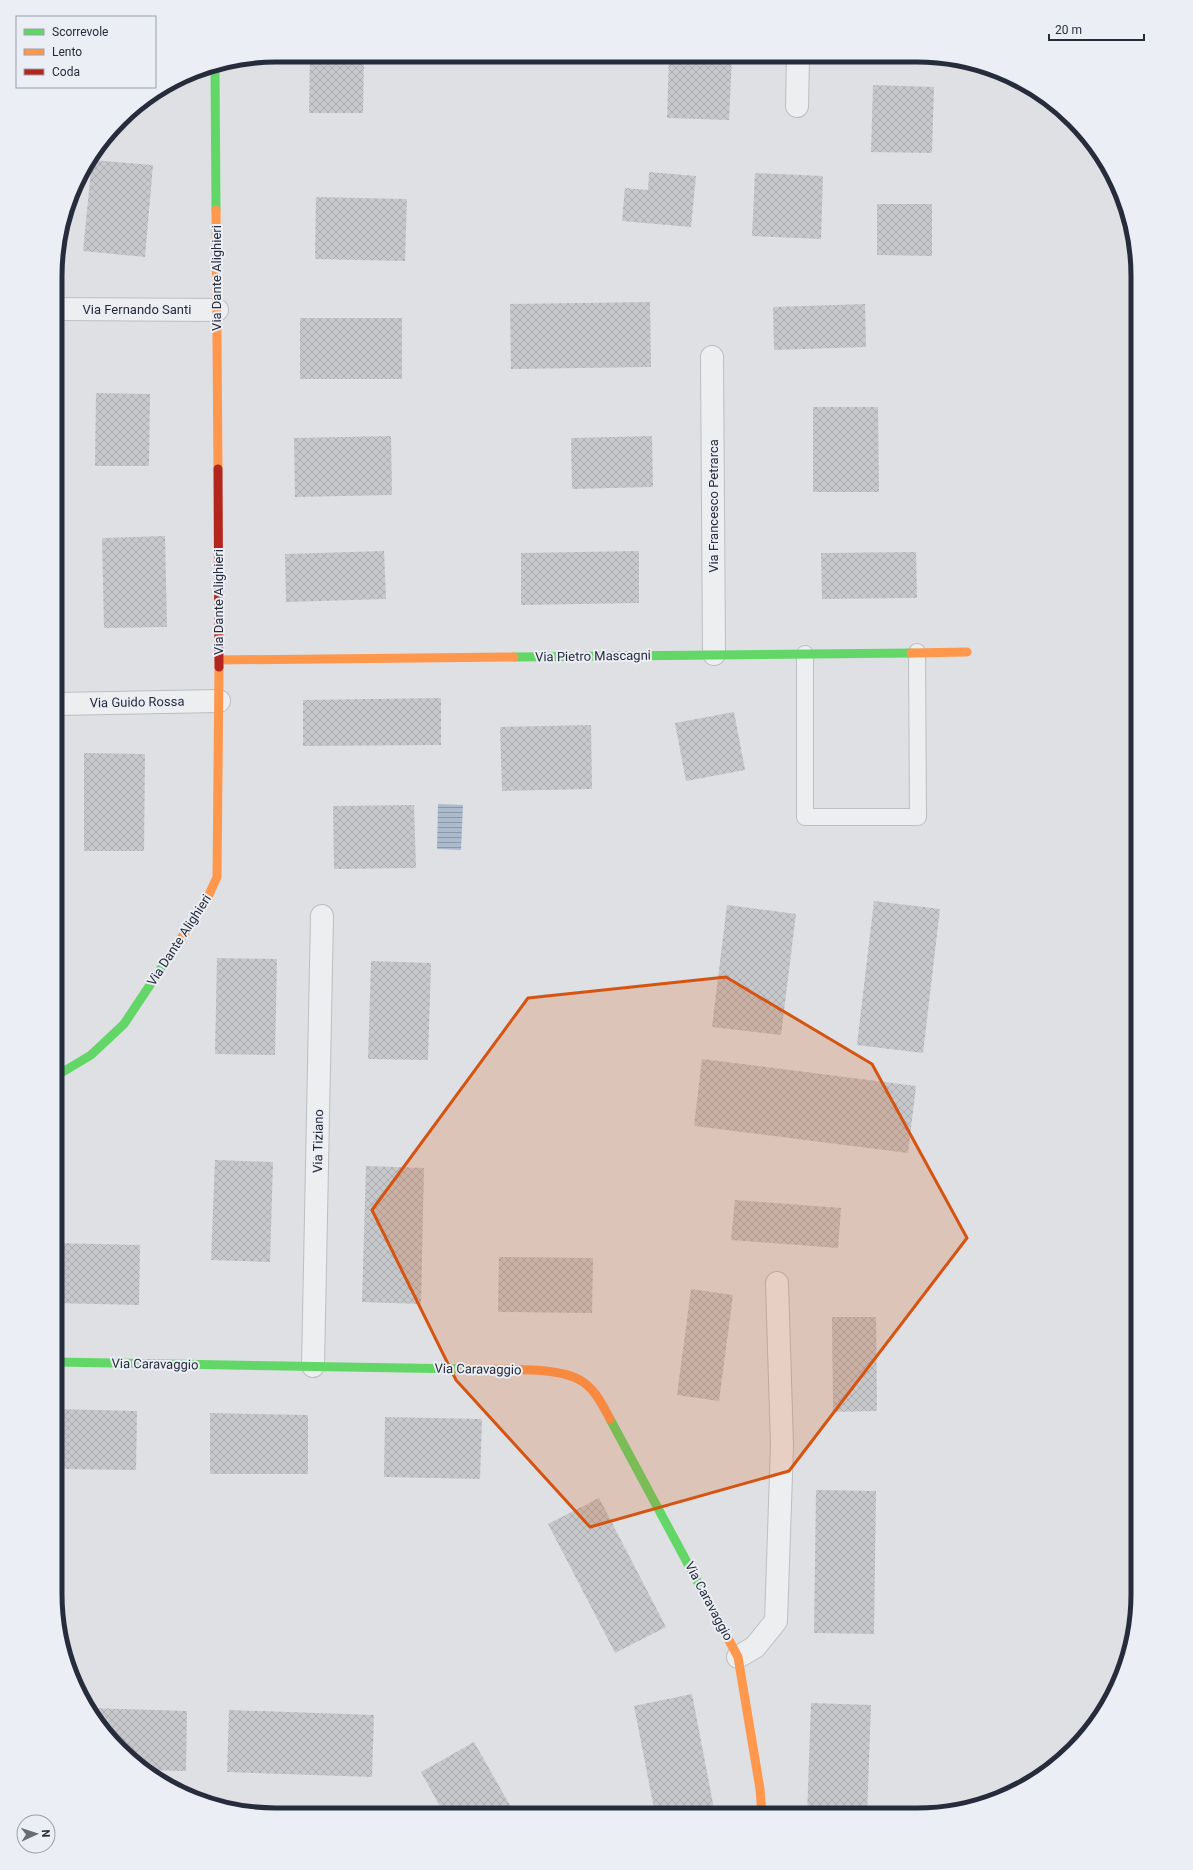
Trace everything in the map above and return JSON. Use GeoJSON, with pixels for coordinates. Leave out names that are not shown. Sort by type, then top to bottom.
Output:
{"type":"FeatureCollection","features":[{"type":"Feature","properties":{"kind":"street"},"geometry":{"type":"LineString","coordinates":[[797,106],[798,62]]}},
{"type":"Feature","properties":{"kind":"street","name":"Via Dante Alighieri"},"geometry":{"type":"LineString","coordinates":[[62,1072],[91,1055],[124,1024],[207,898],[217,877],[218,660],[215,71]]}},
{"type":"Feature","properties":{"kind":"street","name":"Via Fernando Santi"},"geometry":{"type":"LineString","coordinates":[[62,309],[217,310]]}},
{"type":"Feature","properties":{"kind":"street","name":"Via Francesco Petrarca"},"geometry":{"type":"LineString","coordinates":[[712,357],[714,654]]}},
{"type":"Feature","properties":{"kind":"street","name":"Via Pietro Mascagni"},"geometry":{"type":"LineString","coordinates":[[218,660],[967,652]]}},
{"type":"Feature","properties":{"kind":"street","name":"Via Guido Rossa"},"geometry":{"type":"LineString","coordinates":[[62,704],[218,701]]}},
{"type":"Feature","properties":{"kind":"street","name":"Via Tiziano"},"geometry":{"type":"LineString","coordinates":[[313,1366],[322,916]]}},
{"type":"Feature","properties":{"kind":"street","name":"Via Caravaggio"},"geometry":{"type":"LineString","coordinates":[[738,1657],[755,1647],[776,1621],[782,1445],[777,1283]]}},
{"type":"Feature","properties":{"kind":"street","name":"Via Caravaggio"},"geometry":{"type":"LineString","coordinates":[[62,1362],[549,1371],[578,1379],[598,1396],[738,1657],[760,1789],[761,1808]]}},
{"type":"Feature","properties":{"kind":"lane"},"geometry":{"type":"LineString","coordinates":[[805,654],[806,817],[918,817],[917,652]]}},
{"type":"Feature","properties":{"kind":"highlighted area"},"geometry":{"type":"Polygon","coordinates":[[[726,977],[872,1064],[967,1238],[789,1471],[590,1527],[456,1380],[372,1210],[528,998],[726,977]]]}},
{"type":"Feature","properties":{"kind":"water"},"geometry":{"type":"Polygon","coordinates":[[[438,804],[463,805],[461,850],[437,849],[438,804]]]}},
{"type":"Feature","properties":{"kind":"building"},"geometry":{"type":"Polygon","coordinates":[[[310,62],[364,62],[363,113],[309,113],[310,62]]]}},
{"type":"Feature","properties":{"kind":"building"},"geometry":{"type":"Polygon","coordinates":[[[669,62],[732,62],[729,120],[667,118],[669,62]]]}},
{"type":"Feature","properties":{"kind":"building"},"geometry":{"type":"Polygon","coordinates":[[[873,85],[934,87],[932,153],[871,152],[873,85]]]}},
{"type":"Feature","properties":{"kind":"building"},"geometry":{"type":"Polygon","coordinates":[[[96,160],[153,165],[145,257],[83,251],[91,169],[96,160]]]}},
{"type":"Feature","properties":{"kind":"building"},"geometry":{"type":"Polygon","coordinates":[[[649,172],[696,176],[691,227],[622,221],[625,188],[648,190],[649,172]]]}},
{"type":"Feature","properties":{"kind":"building"},"geometry":{"type":"Polygon","coordinates":[[[755,173],[823,176],[821,239],[752,236],[755,173]]]}},
{"type":"Feature","properties":{"kind":"building"},"geometry":{"type":"Polygon","coordinates":[[[316,197],[407,199],[405,261],[315,259],[316,197]]]}},
{"type":"Feature","properties":{"kind":"building"},"geometry":{"type":"Polygon","coordinates":[[[877,204],[932,204],[932,256],[877,255],[877,204]]]}},
{"type":"Feature","properties":{"kind":"building"},"geometry":{"type":"Polygon","coordinates":[[[650,302],[651,367],[511,369],[510,304],[650,302]]]}},
{"type":"Feature","properties":{"kind":"building"},"geometry":{"type":"Polygon","coordinates":[[[865,304],[866,347],[774,350],[773,307],[865,304]]]}},
{"type":"Feature","properties":{"kind":"building"},"geometry":{"type":"Polygon","coordinates":[[[300,318],[402,318],[402,379],[300,379],[300,318]]]}},
{"type":"Feature","properties":{"kind":"building"},"geometry":{"type":"Polygon","coordinates":[[[96,393],[150,394],[149,466],[95,466],[96,393]]]}},
{"type":"Feature","properties":{"kind":"building"},"geometry":{"type":"Polygon","coordinates":[[[813,407],[878,407],[879,492],[813,492],[813,407]]]}},
{"type":"Feature","properties":{"kind":"building"},"geometry":{"type":"Polygon","coordinates":[[[391,436],[392,495],[295,497],[294,438],[391,436]]]}},
{"type":"Feature","properties":{"kind":"building"},"geometry":{"type":"Polygon","coordinates":[[[652,436],[653,487],[572,489],[571,438],[652,436]]]}},
{"type":"Feature","properties":{"kind":"building"},"geometry":{"type":"Polygon","coordinates":[[[165,536],[167,627],[104,628],[102,538],[165,536]]]}},
{"type":"Feature","properties":{"kind":"building"},"geometry":{"type":"Polygon","coordinates":[[[384,551],[386,599],[286,602],[285,554],[384,551]]]}},
{"type":"Feature","properties":{"kind":"building"},"geometry":{"type":"Polygon","coordinates":[[[639,551],[639,603],[521,605],[521,553],[639,551]]]}},
{"type":"Feature","properties":{"kind":"building"},"geometry":{"type":"Polygon","coordinates":[[[916,552],[917,598],[822,599],[821,553],[916,552]]]}},
{"type":"Feature","properties":{"kind":"building"},"geometry":{"type":"Polygon","coordinates":[[[441,698],[441,745],[303,746],[303,700],[441,698]]]}},
{"type":"Feature","properties":{"kind":"building"},"geometry":{"type":"Polygon","coordinates":[[[734,712],[745,770],[686,781],[675,723],[734,712]]]}},
{"type":"Feature","properties":{"kind":"building"},"geometry":{"type":"Polygon","coordinates":[[[591,725],[592,789],[502,791],[500,727],[591,725]]]}},
{"type":"Feature","properties":{"kind":"building"},"geometry":{"type":"Polygon","coordinates":[[[84,753],[145,754],[144,851],[84,851],[84,753]]]}},
{"type":"Feature","properties":{"kind":"building"},"geometry":{"type":"Polygon","coordinates":[[[414,805],[416,868],[334,869],[333,806],[414,805]]]}},
{"type":"Feature","properties":{"kind":"building"},"geometry":{"type":"Polygon","coordinates":[[[874,901],[940,909],[923,1053],[857,1045],[874,901]]]}},
{"type":"Feature","properties":{"kind":"building"},"geometry":{"type":"Polygon","coordinates":[[[727,905],[796,914],[781,1035],[712,1027],[727,905]]]}},
{"type":"Feature","properties":{"kind":"building"},"geometry":{"type":"Polygon","coordinates":[[[217,958],[277,959],[275,1055],[215,1054],[217,958]]]}},
{"type":"Feature","properties":{"kind":"building"},"geometry":{"type":"Polygon","coordinates":[[[371,961],[431,963],[428,1060],[368,1059],[371,961]]]}},
{"type":"Feature","properties":{"kind":"building"},"geometry":{"type":"Polygon","coordinates":[[[702,1059],[916,1086],[908,1153],[694,1126],[702,1059]]]}},
{"type":"Feature","properties":{"kind":"building"},"geometry":{"type":"Polygon","coordinates":[[[215,1160],[273,1162],[270,1262],[211,1260],[215,1160]]]}},
{"type":"Feature","properties":{"kind":"building"},"geometry":{"type":"Polygon","coordinates":[[[366,1166],[424,1168],[421,1304],[362,1302],[366,1166]]]}},
{"type":"Feature","properties":{"kind":"building"},"geometry":{"type":"Polygon","coordinates":[[[735,1200],[841,1208],[838,1248],[731,1240],[735,1200]]]}},
{"type":"Feature","properties":{"kind":"building"},"geometry":{"type":"Polygon","coordinates":[[[62,1243],[140,1245],[139,1305],[62,1303],[62,1243]]]}},
{"type":"Feature","properties":{"kind":"building"},"geometry":{"type":"Polygon","coordinates":[[[499,1257],[593,1258],[592,1313],[498,1312],[499,1257]]]}},
{"type":"Feature","properties":{"kind":"building"},"geometry":{"type":"Polygon","coordinates":[[[691,1289],[733,1295],[719,1401],[677,1395],[691,1289]]]}},
{"type":"Feature","properties":{"kind":"building"},"geometry":{"type":"Polygon","coordinates":[[[832,1317],[876,1317],[877,1411],[833,1412],[832,1317]]]}},
{"type":"Feature","properties":{"kind":"building"},"geometry":{"type":"Polygon","coordinates":[[[62,1409],[137,1411],[136,1470],[62,1469],[62,1409]]]}},
{"type":"Feature","properties":{"kind":"building"},"geometry":{"type":"Polygon","coordinates":[[[210,1413],[308,1415],[308,1474],[210,1474],[210,1413]]]}},
{"type":"Feature","properties":{"kind":"building"},"geometry":{"type":"Polygon","coordinates":[[[385,1417],[482,1419],[480,1479],[384,1477],[385,1417]]]}},
{"type":"Feature","properties":{"kind":"building"},"geometry":{"type":"Polygon","coordinates":[[[816,1490],[876,1491],[874,1634],[814,1633],[816,1490]]]}},
{"type":"Feature","properties":{"kind":"building"},"geometry":{"type":"Polygon","coordinates":[[[599,1498],[666,1627],[615,1653],[548,1524],[599,1498]]]}},
{"type":"Feature","properties":{"kind":"building"},"geometry":{"type":"Polygon","coordinates":[[[692,1694],[714,1808],[654,1808],[634,1706],[692,1694]]]}},
{"type":"Feature","properties":{"kind":"building"},"geometry":{"type":"Polygon","coordinates":[[[811,1703],[871,1705],[867,1808],[807,1808],[811,1703]]]}},
{"type":"Feature","properties":{"kind":"building"},"geometry":{"type":"Polygon","coordinates":[[[95,1708],[187,1711],[186,1771],[155,1770],[135,1755],[115,1735],[95,1708]]]}},
{"type":"Feature","properties":{"kind":"building"},"geometry":{"type":"Polygon","coordinates":[[[229,1710],[374,1715],[372,1777],[227,1772],[229,1710]]]}},
{"type":"Feature","properties":{"kind":"building"},"geometry":{"type":"Polygon","coordinates":[[[474,1742],[512,1808],[441,1808],[421,1772],[474,1742]]]}},
{"type":"Feature","properties":{"kind":"traffic: fast"},"geometry":{"type":"LineString","coordinates":[[215,71],[216,210]]}},
{"type":"Feature","properties":{"kind":"traffic: fast"},"geometry":{"type":"LineString","coordinates":[[514,657],[911,653]]}},
{"type":"Feature","properties":{"kind":"traffic: fast"},"geometry":{"type":"LineString","coordinates":[[62,1072],[91,1055],[124,1024],[182,937]]}},
{"type":"Feature","properties":{"kind":"traffic: fast"},"geometry":{"type":"LineString","coordinates":[[62,1362],[465,1369]]}},
{"type":"Feature","properties":{"kind":"traffic: fast"},"geometry":{"type":"LineString","coordinates":[[610,1419],[703,1592]]}},
{"type":"Feature","properties":{"kind":"traffic: slow"},"geometry":{"type":"LineString","coordinates":[[216,210],[218,469]]}},
{"type":"Feature","properties":{"kind":"traffic: slow"},"geometry":{"type":"LineString","coordinates":[[911,653],[967,652]]}},
{"type":"Feature","properties":{"kind":"traffic: slow"},"geometry":{"type":"LineString","coordinates":[[219,660],[514,657]]}},
{"type":"Feature","properties":{"kind":"traffic: slow"},"geometry":{"type":"LineString","coordinates":[[182,937],[207,899],[217,877],[219,667]]}},
{"type":"Feature","properties":{"kind":"traffic: slow"},"geometry":{"type":"LineString","coordinates":[[465,1369],[539,1370],[567,1375],[584,1382],[593,1391],[610,1419]]}},
{"type":"Feature","properties":{"kind":"traffic: slow"},"geometry":{"type":"LineString","coordinates":[[703,1592],[738,1657],[760,1789],[761,1808]]}},
{"type":"Feature","properties":{"kind":"traffic: jam"},"geometry":{"type":"LineString","coordinates":[[218,469],[219,667]]}}]}
